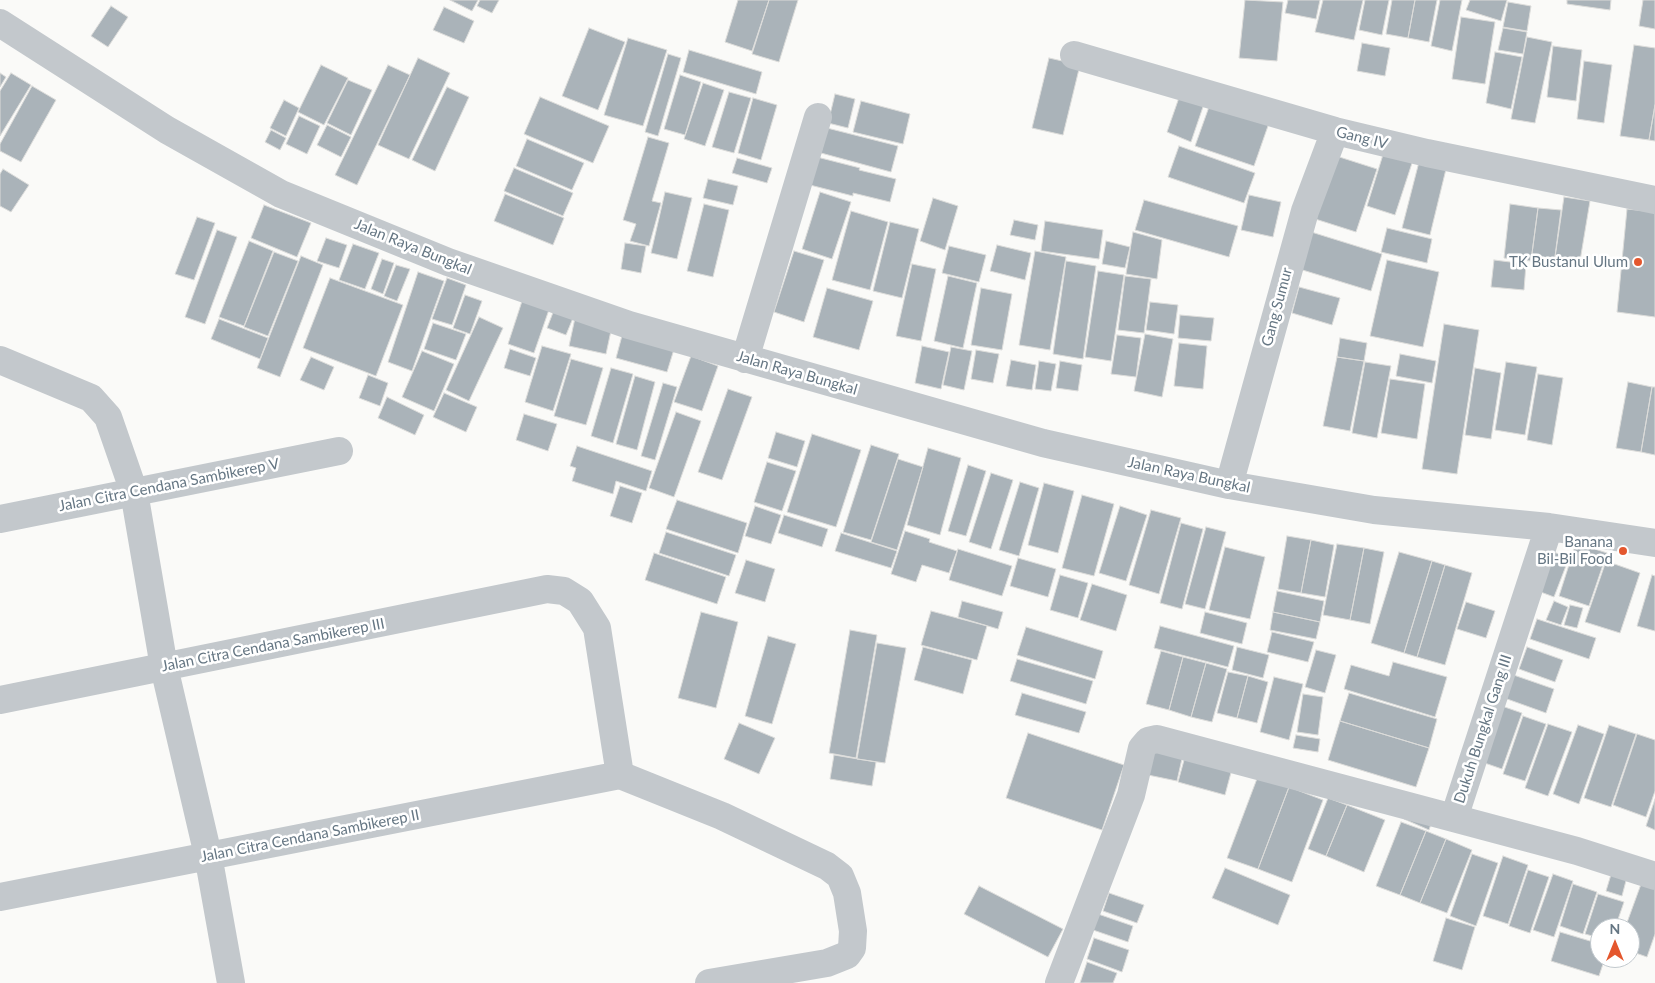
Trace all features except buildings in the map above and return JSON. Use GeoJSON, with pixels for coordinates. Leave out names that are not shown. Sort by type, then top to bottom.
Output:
{"type":"FeatureCollection","features":[{"type":"Feature","properties":{"kind":"street","name":"Jalan Raya Bungkal"},"geometry":{"type":"LineString","coordinates":[[0,23],[167,130],[281,194],[448,262],[629,325],[1043,443],[1230,485],[1374,510],[1549,528],[1655,543]]}},
{"type":"Feature","properties":{"kind":"street","name":"Gang IV"},"geometry":{"type":"LineString","coordinates":[[1074,56],[1335,131],[1426,153],[1655,200]]}},
{"type":"Feature","properties":{"kind":"street"},"geometry":{"type":"LineString","coordinates":[[745,359],[818,117]]}},
{"type":"Feature","properties":{"kind":"street","name":"Gang Sumur"},"geometry":{"type":"LineString","coordinates":[[1230,485],[1288,266],[1305,211],[1335,131]]}},
{"type":"Feature","properties":{"kind":"street"},"geometry":{"type":"LineString","coordinates":[[0,360],[91,398],[108,417],[134,492],[164,667],[208,855],[231,983]]}},
{"type":"Feature","properties":{"kind":"street","name":"Jalan Citra Cendana Sambikerep V"},"geometry":{"type":"LineString","coordinates":[[0,519],[339,451]]}},
{"type":"Feature","properties":{"kind":"street","name":"Dukuh Bungkal Gang III"},"geometry":{"type":"LineString","coordinates":[[1549,528],[1454,818],[1577,851],[1655,876]]}},
{"type":"Feature","properties":{"kind":"street","name":"Jalan Citra Cendana Sambikerep III"},"geometry":{"type":"LineString","coordinates":[[0,700],[547,589],[564,592],[580,601],[597,628],[620,775]]}},
{"type":"Feature","properties":{"kind":"street"},"geometry":{"type":"LineString","coordinates":[[1059,983],[1131,795],[1142,748],[1148,741],[1157,739],[1454,818]]}},
{"type":"Feature","properties":{"kind":"street"},"geometry":{"type":"LineString","coordinates":[[620,775],[722,816],[828,866],[840,876],[847,892],[853,931],[852,948],[847,955],[827,964],[709,983]]}},
{"type":"Feature","properties":{"kind":"street","name":"Jalan Citra Cendana Sambikerep II"},"geometry":{"type":"LineString","coordinates":[[0,898],[208,855],[620,775]]}},
{"type":"Feature","properties":{"kind":"place","name":"TK Bustanul Ulum"},"geometry":{"type":"Point","coordinates":[1638,262]}},
{"type":"Feature","properties":{"kind":"place","name":"Banana Bil-Bil Food"},"geometry":{"type":"Point","coordinates":[1623,551]}}]}
